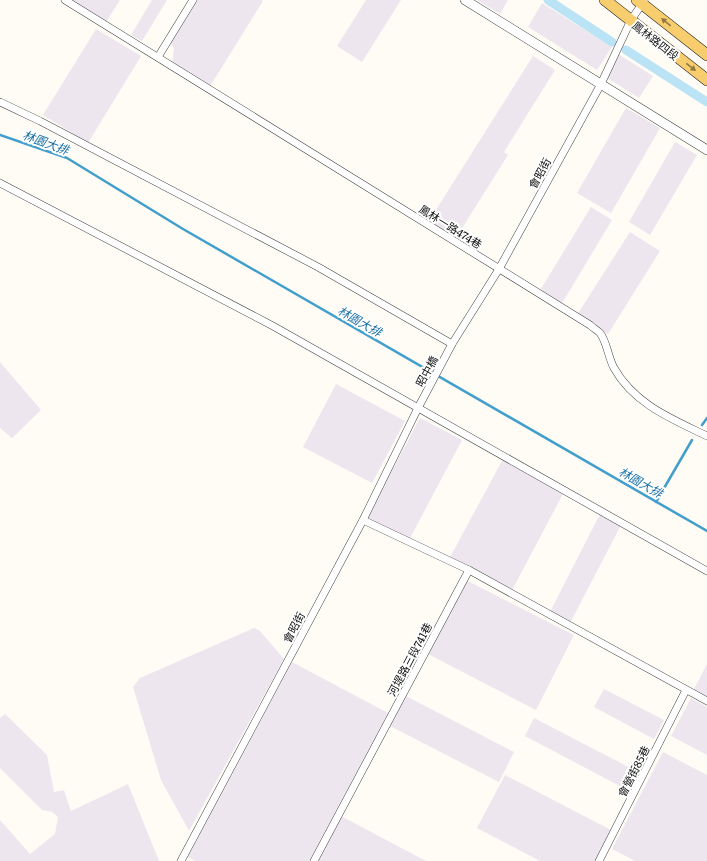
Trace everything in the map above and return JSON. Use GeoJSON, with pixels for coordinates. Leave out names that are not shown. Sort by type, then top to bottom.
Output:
{"type":"FeatureCollection","features":[{"type":"Feature","properties":{"kind":"main road","name":"鳳林路四段"},"geometry":{"type":"LineString","coordinates":[[605,0],[707,80]]}},
{"type":"Feature","properties":{"kind":"main road","name":"鳳林路四段"},"geometry":{"type":"LineString","coordinates":[[641,1],[707,55]]}},
{"type":"Feature","properties":{"kind":"street","name":"鳳林一路474巷"},"geometry":{"type":"LineString","coordinates":[[65,0],[590,325],[600,334],[613,367],[623,382],[644,403],[660,413],[707,436]]}},
{"type":"Feature","properties":{"kind":"street"},"geometry":{"type":"LineString","coordinates":[[158,57],[193,0]]}},
{"type":"Feature","properties":{"kind":"street"},"geometry":{"type":"LineString","coordinates":[[465,0],[707,150]]}},
{"type":"Feature","properties":{"kind":"street","name":"會昭街"},"geometry":{"type":"LineString","coordinates":[[451,347],[499,269],[601,84],[641,1]]}},
{"type":"Feature","properties":{"kind":"street"},"geometry":{"type":"LineString","coordinates":[[0,102],[40,121],[318,267],[451,347]]}},
{"type":"Feature","properties":{"kind":"street"},"geometry":{"type":"LineString","coordinates":[[0,183],[274,326],[420,405],[707,571]]}},
{"type":"Feature","properties":{"kind":"street","name":"昭中橋"},"geometry":{"type":"LineString","coordinates":[[420,405],[451,347]]}},
{"type":"Feature","properties":{"kind":"street","name":"會昭街"},"geometry":{"type":"LineString","coordinates":[[181,861],[363,520],[420,405]]}},
{"type":"Feature","properties":{"kind":"street"},"geometry":{"type":"LineString","coordinates":[[363,520],[469,570],[707,701]]}},
{"type":"Feature","properties":{"kind":"street","name":"河堤路三段741巷"},"geometry":{"type":"LineString","coordinates":[[314,861],[469,570]]}},
{"type":"Feature","properties":{"kind":"street","name":"會營街85巷"},"geometry":{"type":"LineString","coordinates":[[599,861],[686,690]]}},
{"type":"Feature","properties":{"kind":"shaded area"},"geometry":{"type":"Polygon","coordinates":[[[66,0],[120,0],[105,24],[66,0]]]}},
{"type":"Feature","properties":{"kind":"shaded area"},"geometry":{"type":"Polygon","coordinates":[[[152,0],[167,0],[142,41],[131,35],[152,0]]]}},
{"type":"Feature","properties":{"kind":"shaded area"},"geometry":{"type":"Polygon","coordinates":[[[198,0],[263,1],[209,88],[172,64],[174,49],[171,43],[198,0]]]}},
{"type":"Feature","properties":{"kind":"shaded area"},"geometry":{"type":"Polygon","coordinates":[[[366,0],[401,0],[362,62],[337,46],[366,0]]]}},
{"type":"Feature","properties":{"kind":"shaded area"},"geometry":{"type":"Polygon","coordinates":[[[477,0],[508,0],[500,14],[477,0]]]}},
{"type":"Feature","properties":{"kind":"shaded area"},"geometry":{"type":"Polygon","coordinates":[[[542,3],[612,47],[597,70],[528,27],[542,3]]]}},
{"type":"Feature","properties":{"kind":"shaded area"},"geometry":{"type":"Polygon","coordinates":[[[96,29],[141,56],[88,143],[43,115],[96,29]]]}},
{"type":"Feature","properties":{"kind":"shaded area"},"geometry":{"type":"Polygon","coordinates":[[[618,54],[653,76],[639,98],[604,76],[618,54]]]}},
{"type":"Feature","properties":{"kind":"shaded area"},"geometry":{"type":"Polygon","coordinates":[[[533,56],[555,70],[504,152],[508,155],[454,241],[427,224],[533,56]]]}},
{"type":"Feature","properties":{"kind":"shaded area"},"geometry":{"type":"Polygon","coordinates":[[[626,108],[660,128],[611,213],[577,193],[626,108]]]}},
{"type":"Feature","properties":{"kind":"shaded area"},"geometry":{"type":"Polygon","coordinates":[[[675,142],[697,155],[650,235],[629,222],[675,142]]]}},
{"type":"Feature","properties":{"kind":"shaded area"},"geometry":{"type":"Polygon","coordinates":[[[591,207],[612,220],[561,305],[539,292],[591,207]]]}},
{"type":"Feature","properties":{"kind":"shaded area"},"geometry":{"type":"Polygon","coordinates":[[[630,232],[660,251],[608,334],[577,315],[630,232]]]}},
{"type":"Feature","properties":{"kind":"shaded area"},"geometry":{"type":"Polygon","coordinates":[[[0,362],[41,410],[12,438],[0,428],[0,362]]]}},
{"type":"Feature","properties":{"kind":"shaded area"},"geometry":{"type":"Polygon","coordinates":[[[336,384],[405,421],[372,483],[303,447],[336,384]]]}},
{"type":"Feature","properties":{"kind":"shaded area"},"geometry":{"type":"Polygon","coordinates":[[[420,418],[462,440],[409,540],[367,518],[420,418]]]}},
{"type":"Feature","properties":{"kind":"shaded area"},"geometry":{"type":"Polygon","coordinates":[[[503,459],[564,492],[510,594],[448,561],[503,459]]]}},
{"type":"Feature","properties":{"kind":"shaded area"},"geometry":{"type":"Polygon","coordinates":[[[600,514],[621,525],[570,623],[550,612],[600,514]]]}},
{"type":"Feature","properties":{"kind":"shaded area"},"geometry":{"type":"Polygon","coordinates":[[[464,579],[574,635],[536,710],[426,653],[464,579]]]}},
{"type":"Feature","properties":{"kind":"shaded area"},"geometry":{"type":"Polygon","coordinates":[[[254,628],[259,630],[284,659],[189,831],[161,780],[133,687],[140,678],[254,628]]]}},
{"type":"Feature","properties":{"kind":"shaded area"},"geometry":{"type":"Polygon","coordinates":[[[292,662],[388,713],[309,861],[195,861],[188,857],[292,662]]]}},
{"type":"Feature","properties":{"kind":"shaded area"},"geometry":{"type":"Polygon","coordinates":[[[707,664],[707,698],[693,691],[707,664]]]}},
{"type":"Feature","properties":{"kind":"shaded area"},"geometry":{"type":"Polygon","coordinates":[[[604,689],[664,720],[654,739],[594,707],[604,689]]]}},
{"type":"Feature","properties":{"kind":"shaded area"},"geometry":{"type":"Polygon","coordinates":[[[404,695],[514,752],[499,782],[388,725],[404,695]]]}},
{"type":"Feature","properties":{"kind":"shaded area"},"geometry":{"type":"Polygon","coordinates":[[[691,698],[707,707],[707,755],[671,736],[691,698]]]}},
{"type":"Feature","properties":{"kind":"shaded area"},"geometry":{"type":"Polygon","coordinates":[[[5,714],[47,755],[54,792],[64,790],[71,811],[128,784],[159,861],[0,861],[0,820],[30,854],[55,834],[58,817],[52,812],[42,810],[0,768],[0,718],[5,714]]]}},
{"type":"Feature","properties":{"kind":"shaded area"},"geometry":{"type":"Polygon","coordinates":[[[534,718],[640,773],[631,792],[525,736],[534,718]]]}},
{"type":"Feature","properties":{"kind":"shaded area"},"geometry":{"type":"Polygon","coordinates":[[[663,752],[707,775],[707,861],[635,861],[612,849],[663,752]]]}},
{"type":"Feature","properties":{"kind":"shaded area"},"geometry":{"type":"Polygon","coordinates":[[[505,775],[613,831],[598,861],[540,861],[477,828],[505,775]]]}},
{"type":"Feature","properties":{"kind":"shaded area"},"geometry":{"type":"Polygon","coordinates":[[[341,816],[426,861],[318,861],[341,816]]]}},
{"type":"Feature","properties":{"kind":"waterway"},"geometry":{"type":"LineString","coordinates":[[548,0],[612,42]]}},
{"type":"Feature","properties":{"kind":"waterway"},"geometry":{"type":"LineString","coordinates":[[626,50],[707,102]]}},
{"type":"Feature","properties":{"kind":"waterway","name":"林園大排"},"geometry":{"type":"LineString","coordinates":[[0,135],[67,158],[183,229],[707,531]]}},
{"type":"Feature","properties":{"kind":"waterway"},"geometry":{"type":"LineString","coordinates":[[702,425],[707,418]]}},
{"type":"Feature","properties":{"kind":"waterway"},"geometry":{"type":"LineString","coordinates":[[656,502],[692,440]]}}]}
